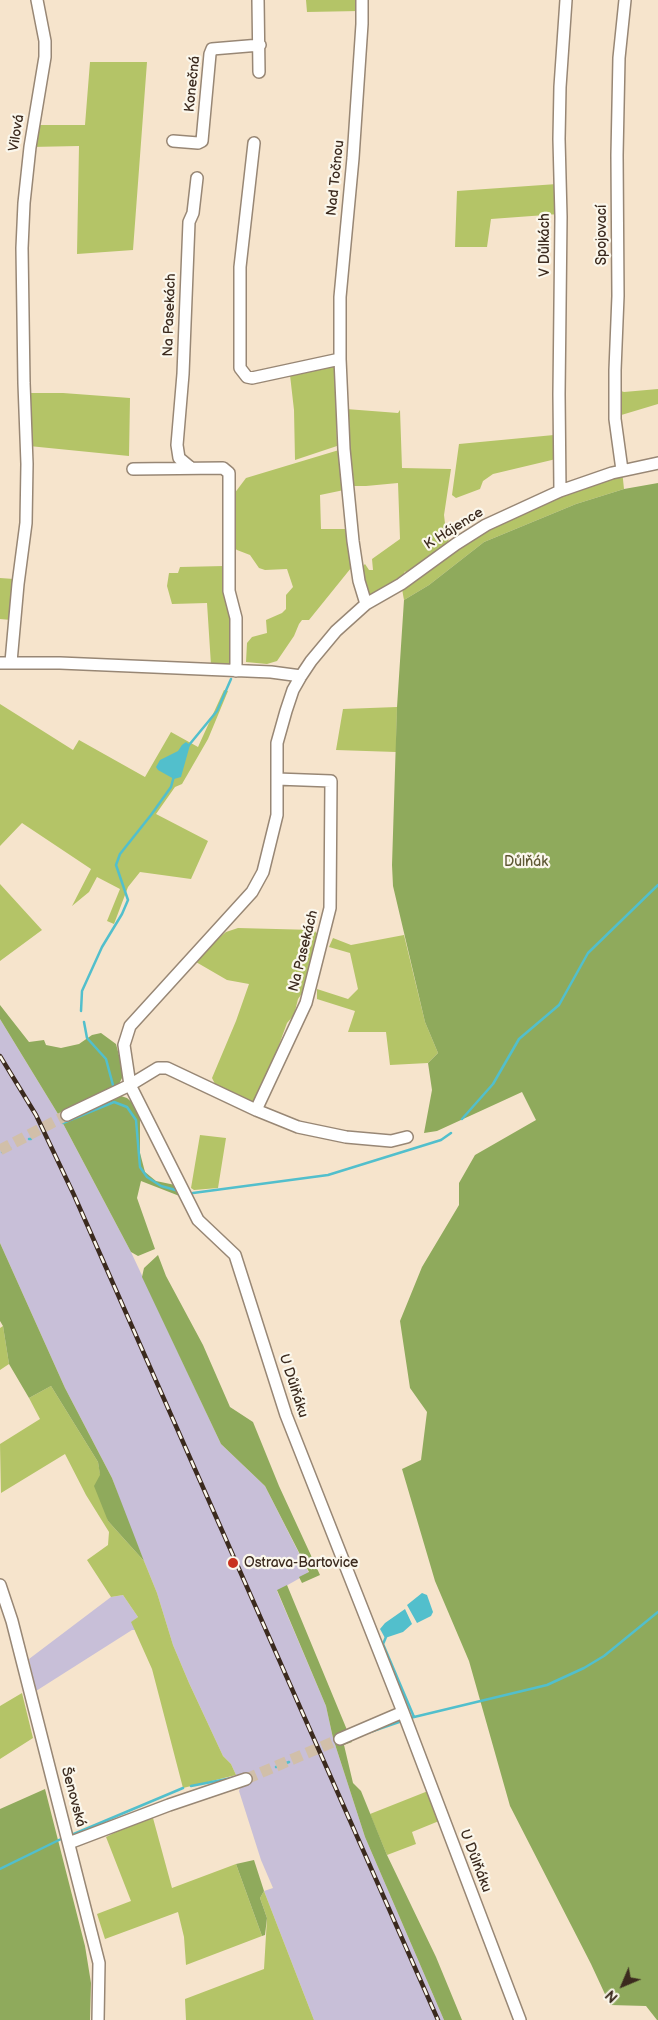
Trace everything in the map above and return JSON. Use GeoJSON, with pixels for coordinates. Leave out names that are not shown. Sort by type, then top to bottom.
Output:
{"type":"FeatureCollection","features":[{"type":"Feature","properties":{"kind":"street","name":"Vilová"},"geometry":{"type":"LineString","coordinates":[[5,663],[26,522],[27,464],[22,248],[26,173],[45,57],[45,41],[37,0]]}},
{"type":"Feature","properties":{"kind":"street"},"geometry":{"type":"LineString","coordinates":[[258,0],[259,72]]}},
{"type":"Feature","properties":{"kind":"street","name":"Nad Točnou"},"geometry":{"type":"LineString","coordinates":[[362,0],[356,130],[340,297],[340,359],[342,420],[353,542],[359,581],[366,604]]}},
{"type":"Feature","properties":{"kind":"street","name":"V Důlkách"},"geometry":{"type":"LineString","coordinates":[[560,491],[561,218],[559,139],[560,87],[566,0]]}},
{"type":"Feature","properties":{"kind":"street","name":"Spojovací"},"geometry":{"type":"LineString","coordinates":[[622,470],[615,419],[615,370],[618,296],[617,173],[619,58],[625,0]]}},
{"type":"Feature","properties":{"kind":"street","name":"Konečná"},"geometry":{"type":"LineString","coordinates":[[173,141],[202,141],[212,49],[260,45]]}},
{"type":"Feature","properties":{"kind":"street"},"geometry":{"type":"LineString","coordinates":[[254,143],[240,267],[240,368],[247,377],[252,378],[340,359]]}},
{"type":"Feature","properties":{"kind":"street","name":"Na Pasekách"},"geometry":{"type":"LineString","coordinates":[[177,453],[184,374],[189,222],[193,213],[197,178]]}},
{"type":"Feature","properties":{"kind":"street"},"geometry":{"type":"LineString","coordinates":[[166,468],[171,465],[177,453],[183,462],[191,468]]}},
{"type":"Feature","properties":{"kind":"street","name":"K Hájence"},"geometry":{"type":"LineString","coordinates":[[301,676],[336,630],[366,604],[401,584],[486,525],[560,491],[622,470],[658,462]]}},
{"type":"Feature","properties":{"kind":"street"},"geometry":{"type":"LineString","coordinates":[[133,469],[223,468],[229,472],[229,591],[236,618],[236,671]]}},
{"type":"Feature","properties":{"kind":"street"},"geometry":{"type":"LineString","coordinates":[[5,663],[271,672],[301,676],[293,690],[277,743],[277,815],[263,872],[252,892],[130,1026],[124,1045],[120,1090]]}},
{"type":"Feature","properties":{"kind":"street","name":"Na Pasekách"},"geometry":{"type":"LineString","coordinates":[[256,1110],[306,1003],[330,908],[331,781],[277,779]]}},
{"type":"Feature","properties":{"kind":"street"},"geometry":{"type":"LineString","coordinates":[[67,1115],[120,1090],[158,1068],[167,1068],[256,1110],[298,1127],[346,1137],[391,1141],[407,1138]]}},
{"type":"Feature","properties":{"kind":"street","name":"U Důlňáku"},"geometry":{"type":"LineString","coordinates":[[120,1090],[198,1220],[235,1255],[286,1415],[403,1712],[520,2020]]}},
{"type":"Feature","properties":{"kind":"street","name":"Šenovská"},"geometry":{"type":"LineString","coordinates":[[0,1585],[14,1629],[99,1963],[98,2020]]}},
{"type":"Feature","properties":{"kind":"street"},"geometry":{"type":"LineString","coordinates":[[340,1739],[403,1712]]}},
{"type":"Feature","properties":{"kind":"street"},"geometry":{"type":"LineString","coordinates":[[69,1843],[169,1805],[246,1779]]}},
{"type":"Feature","properties":{"kind":"shaded area"},"geometry":{"type":"Polygon","coordinates":[[[0,1019],[58,1114],[131,1252],[221,1444],[265,1486],[309,1573],[277,1591],[326,1706],[333,1738],[365,1837],[444,2020],[314,2020],[264,1891],[273,1888],[261,1860],[239,1791],[241,1786],[231,1764],[223,1756],[173,1645],[157,1593],[112,1478],[65,1388],[0,1243],[0,1019]]]}},
{"type":"Feature","properties":{"kind":"shaded area"},"geometry":{"type":"Polygon","coordinates":[[[123,1595],[138,1617],[132,1622],[135,1630],[132,1630],[36,1691],[29,1659],[111,1597],[123,1595]]]}},
{"type":"Feature","properties":{"kind":"green space"},"geometry":{"type":"Polygon","coordinates":[[[306,0],[359,0],[359,11],[307,12],[306,0]]]}},
{"type":"Feature","properties":{"kind":"green space"},"geometry":{"type":"Polygon","coordinates":[[[90,62],[147,62],[133,250],[77,254],[79,146],[30,147],[34,125],[85,125],[90,62]]]}},
{"type":"Feature","properties":{"kind":"green space"},"geometry":{"type":"Polygon","coordinates":[[[557,184],[559,214],[491,219],[487,247],[455,247],[457,191],[557,184]]]}},
{"type":"Feature","properties":{"kind":"green space"},"geometry":{"type":"Polygon","coordinates":[[[335,366],[337,446],[295,460],[294,410],[290,375],[335,366]]]}},
{"type":"Feature","properties":{"kind":"green space"},"geometry":{"type":"Polygon","coordinates":[[[658,389],[658,404],[618,416],[621,391],[658,389]]]}},
{"type":"Feature","properties":{"kind":"green space"},"geometry":{"type":"Polygon","coordinates":[[[28,393],[63,393],[130,398],[129,456],[29,446],[29,428],[32,424],[29,424],[28,393]]]}},
{"type":"Feature","properties":{"kind":"green space"},"geometry":{"type":"Polygon","coordinates":[[[346,409],[398,413],[400,410],[402,468],[451,469],[444,515],[450,545],[407,575],[405,571],[403,577],[370,596],[367,594],[360,569],[365,564],[369,570],[373,570],[372,559],[400,539],[398,483],[353,486],[346,409]]]}},
{"type":"Feature","properties":{"kind":"green space"},"geometry":{"type":"Polygon","coordinates":[[[554,435],[556,459],[493,474],[483,481],[480,489],[456,498],[452,495],[459,444],[554,435]]]}},
{"type":"Feature","properties":{"kind":"green space"},"geometry":{"type":"Polygon","coordinates":[[[339,450],[341,483],[344,483],[344,490],[320,495],[321,529],[348,529],[351,568],[309,620],[302,620],[277,661],[267,664],[246,662],[247,643],[252,637],[267,633],[266,620],[282,613],[286,609],[286,595],[293,587],[287,569],[265,570],[259,568],[250,555],[233,547],[234,494],[246,478],[339,450]]]}},
{"type":"Feature","properties":{"kind":"green space"},"geometry":{"type":"Polygon","coordinates":[[[622,470],[624,489],[576,504],[484,542],[429,585],[404,600],[402,589],[486,525],[622,470]]]}},
{"type":"Feature","properties":{"kind":"green space","name":"Důlňák"},"geometry":{"type":"Polygon","coordinates":[[[658,483],[657,2020],[646,2006],[610,2005],[510,1806],[469,1661],[435,1581],[402,1469],[421,1460],[427,1412],[410,1388],[400,1321],[422,1267],[459,1205],[459,1183],[475,1155],[536,1120],[522,1092],[437,1131],[424,1133],[432,1090],[428,1063],[438,1053],[425,1022],[393,886],[392,865],[397,707],[404,600],[429,585],[484,542],[576,504],[624,489],[658,483]]]}},
{"type":"Feature","properties":{"kind":"green space"},"geometry":{"type":"Polygon","coordinates":[[[224,566],[231,617],[232,666],[211,665],[207,603],[172,604],[167,586],[169,573],[178,573],[180,567],[224,566]]]}},
{"type":"Feature","properties":{"kind":"green space"},"geometry":{"type":"Polygon","coordinates":[[[0,578],[14,579],[11,620],[0,619],[0,578]]]}},
{"type":"Feature","properties":{"kind":"green space"},"geometry":{"type":"Polygon","coordinates":[[[224,690],[228,691],[208,739],[182,784],[175,787],[156,814],[208,841],[191,879],[140,872],[128,887],[114,924],[107,921],[120,889],[97,877],[89,892],[72,906],[91,869],[22,823],[0,846],[0,704],[73,750],[79,740],[145,777],[171,732],[198,747],[224,690]]]}},
{"type":"Feature","properties":{"kind":"green space"},"geometry":{"type":"Polygon","coordinates":[[[397,707],[396,752],[336,750],[343,709],[397,707]]]}},
{"type":"Feature","properties":{"kind":"green space"},"geometry":{"type":"Polygon","coordinates":[[[0,884],[42,930],[0,961],[0,884]]]}},
{"type":"Feature","properties":{"kind":"green space"},"geometry":{"type":"Polygon","coordinates":[[[238,928],[314,930],[319,936],[303,992],[298,999],[294,1015],[287,1023],[272,1064],[254,1103],[216,1086],[212,1078],[249,984],[227,980],[196,962],[210,945],[226,932],[238,928]]]}},
{"type":"Feature","properties":{"kind":"green space"},"geometry":{"type":"Polygon","coordinates":[[[404,935],[425,1022],[438,1053],[428,1063],[390,1065],[386,1032],[348,1032],[355,1011],[317,999],[317,989],[348,999],[358,989],[350,953],[329,947],[333,938],[351,945],[404,935]]]}},
{"type":"Feature","properties":{"kind":"green space"},"geometry":{"type":"Polygon","coordinates":[[[0,1005],[29,1042],[44,1040],[46,1045],[61,1048],[79,1044],[92,1035],[101,1033],[116,1044],[124,1074],[119,1084],[72,1106],[76,1114],[115,1094],[127,1098],[136,1106],[140,1115],[140,1153],[145,1172],[156,1181],[175,1185],[182,1197],[141,1181],[137,1198],[155,1249],[138,1256],[131,1252],[58,1114],[0,1019],[0,1005]]]}},
{"type":"Feature","properties":{"kind":"green space"},"geometry":{"type":"Polygon","coordinates":[[[200,1135],[226,1138],[218,1188],[194,1190],[191,1188],[200,1135]]]}},
{"type":"Feature","properties":{"kind":"green space"},"geometry":{"type":"Polygon","coordinates":[[[0,1243],[65,1388],[112,1478],[144,1561],[108,1521],[94,1486],[100,1475],[98,1462],[51,1386],[29,1398],[9,1364],[3,1326],[0,1321],[0,1243]]]}},
{"type":"Feature","properties":{"kind":"green space"},"geometry":{"type":"Polygon","coordinates":[[[158,1255],[166,1276],[203,1345],[230,1407],[253,1422],[279,1486],[320,1575],[302,1583],[299,1577],[309,1572],[265,1486],[221,1444],[142,1277],[144,1268],[158,1255]]]}},
{"type":"Feature","properties":{"kind":"green space"},"geometry":{"type":"Polygon","coordinates":[[[3,1326],[9,1364],[0,1370],[0,1328],[3,1326]]]}},
{"type":"Feature","properties":{"kind":"green space"},"geometry":{"type":"Polygon","coordinates":[[[51,1386],[98,1462],[108,1521],[144,1561],[157,1593],[173,1645],[189,1683],[223,1756],[231,1764],[236,1775],[183,1788],[152,1669],[131,1622],[138,1617],[123,1595],[111,1597],[87,1560],[108,1545],[109,1532],[86,1495],[65,1454],[1,1493],[0,1444],[40,1419],[29,1398],[51,1386]]]}},
{"type":"Feature","properties":{"kind":"green space"},"geometry":{"type":"Polygon","coordinates":[[[287,1585],[352,1742],[344,1745],[353,1783],[361,1791],[387,1855],[436,1957],[462,2020],[444,2020],[365,1837],[333,1738],[326,1706],[277,1590],[287,1585]]]}},
{"type":"Feature","properties":{"kind":"green space"},"geometry":{"type":"Polygon","coordinates":[[[22,1693],[33,1738],[0,1759],[0,1706],[22,1693]]]}},
{"type":"Feature","properties":{"kind":"green space"},"geometry":{"type":"Polygon","coordinates":[[[45,1789],[85,1946],[91,1983],[90,2020],[0,2020],[0,1809],[45,1789]]]}},
{"type":"Feature","properties":{"kind":"green space"},"geometry":{"type":"Polygon","coordinates":[[[428,1791],[439,1821],[412,1832],[416,1844],[387,1855],[370,1814],[428,1791]]]}},
{"type":"Feature","properties":{"kind":"green space"},"geometry":{"type":"Polygon","coordinates":[[[153,1818],[172,1888],[236,1864],[262,1936],[186,1965],[184,1937],[178,1912],[105,1939],[97,1914],[131,1901],[106,1837],[126,1827],[153,1818]]]}},
{"type":"Feature","properties":{"kind":"green space"},"geometry":{"type":"Polygon","coordinates":[[[254,1860],[264,1891],[260,1898],[267,1918],[265,1935],[262,1936],[236,1864],[254,1860]]]}},
{"type":"Feature","properties":{"kind":"green space"},"geometry":{"type":"Polygon","coordinates":[[[264,1891],[314,2020],[186,2020],[185,1999],[264,1969],[267,1918],[260,1898],[264,1891]]]}},
{"type":"Feature","properties":{"kind":"water"},"geometry":{"type":"Polygon","coordinates":[[[186,742],[190,745],[181,777],[174,779],[158,770],[156,767],[160,760],[178,751],[186,742]]]}},
{"type":"Feature","properties":{"kind":"water"},"geometry":{"type":"Polygon","coordinates":[[[422,1593],[427,1595],[433,1612],[431,1616],[417,1623],[407,1605],[422,1593]]]}},
{"type":"Feature","properties":{"kind":"water"},"geometry":{"type":"Polygon","coordinates":[[[405,1609],[412,1624],[403,1632],[385,1638],[380,1629],[385,1623],[405,1609]]]}},
{"type":"Feature","properties":{"kind":"waterway"},"geometry":{"type":"LineString","coordinates":[[189,745],[217,711],[231,679]]}},
{"type":"Feature","properties":{"kind":"waterway"},"geometry":{"type":"LineString","coordinates":[[81,1011],[82,991],[102,947],[122,914],[128,900],[116,865],[120,854],[171,787],[174,776]]}},
{"type":"Feature","properties":{"kind":"waterway"},"geometry":{"type":"LineString","coordinates":[[462,1119],[493,1084],[519,1039],[559,1005],[588,953],[658,885]]}},
{"type":"Feature","properties":{"kind":"waterway"},"geometry":{"type":"LineString","coordinates":[[84,1022],[87,1038],[106,1059],[114,1089]]}},
{"type":"Feature","properties":{"kind":"waterway"},"geometry":{"type":"LineString","coordinates":[[63,1123],[114,1102],[127,1107],[136,1120],[140,1167],[147,1177],[161,1186],[179,1191]]}},
{"type":"Feature","properties":{"kind":"waterway"},"geometry":{"type":"LineString","coordinates":[[193,1193],[328,1175],[441,1140],[451,1133]]}},
{"type":"Feature","properties":{"kind":"waterway","name":"U Důlňáku"},"geometry":{"type":"LineString","coordinates":[[2,1152],[10,1148]]}},
{"type":"Feature","properties":{"kind":"waterway"},"geometry":{"type":"LineString","coordinates":[[410,1718],[547,1685],[584,1668],[604,1656],[658,1612]]}},
{"type":"Feature","properties":{"kind":"waterway"},"geometry":{"type":"LineString","coordinates":[[386,1637],[383,1644],[414,1717]]}},
{"type":"Feature","properties":{"kind":"waterway"},"geometry":{"type":"LineString","coordinates":[[370,1732],[402,1721]]}},
{"type":"Feature","properties":{"kind":"waterway"},"geometry":{"type":"LineString","coordinates":[[276,1767],[289,1762]]}},
{"type":"Feature","properties":{"kind":"waterway"},"geometry":{"type":"LineString","coordinates":[[191,1786],[232,1778]]}},
{"type":"Feature","properties":{"kind":"waterway"},"geometry":{"type":"LineString","coordinates":[[69,1836],[183,1788]]}},
{"type":"Feature","properties":{"kind":"waterway"},"geometry":{"type":"LineString","coordinates":[[0,1869],[61,1839]]}},
{"type":"Feature","properties":{"kind":"tunnel"},"geometry":{"type":"LineString","coordinates":[[0,1150],[67,1115]]}},
{"type":"Feature","properties":{"kind":"tunnel"},"geometry":{"type":"LineString","coordinates":[[246,1779],[340,1739]]}},
{"type":"Feature","properties":{"kind":"railway"},"geometry":{"type":"LineString","coordinates":[[0,1056],[36,1115],[74,1195],[438,2020]]}},
{"type":"Feature","properties":{"kind":"place","name":"Ostrava-Bartovice"},"geometry":{"type":"Point","coordinates":[233,1563]}}]}
